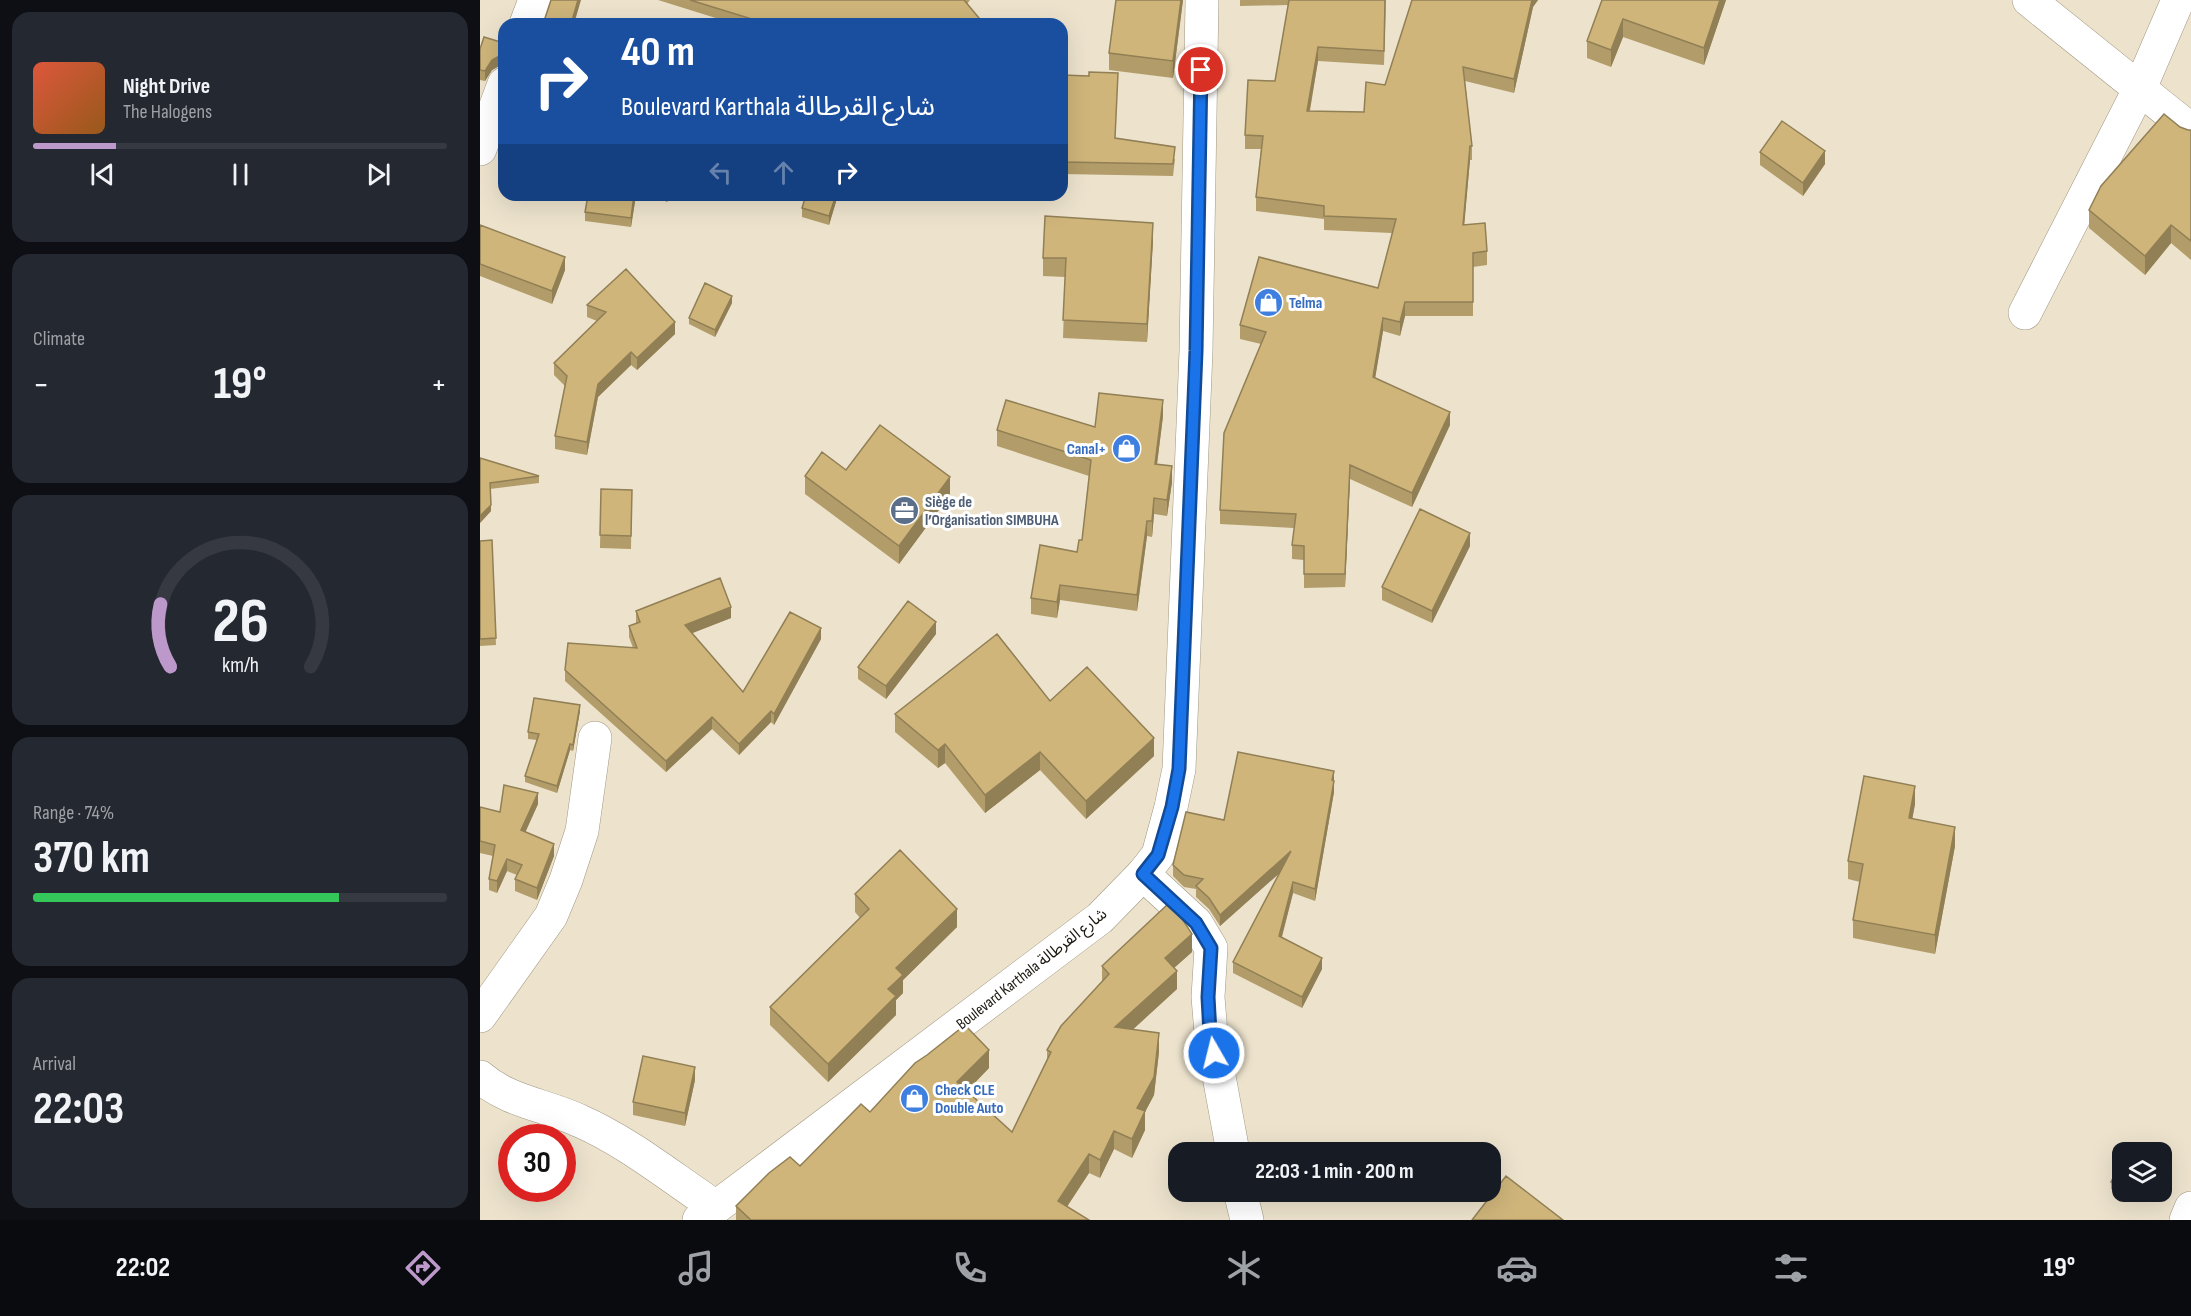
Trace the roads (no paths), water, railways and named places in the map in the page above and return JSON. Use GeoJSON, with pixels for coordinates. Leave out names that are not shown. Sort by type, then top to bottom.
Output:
{"type":"FeatureCollection","features":[{"type":"Feature","properties":{"kind":"street"},"geometry":{"type":"LineString","coordinates":[[528,18],[535,0]]}},
{"type":"Feature","properties":{"kind":"street","name":"Boulevard Karthala شارع القرطالة"},"geometry":{"type":"LineString","coordinates":[[707,1214],[1100,918],[1143,874],[1158,855],[1172,807],[1179,769],[1196,351],[1202,0]]}},
{"type":"Feature","properties":{"kind":"street"},"geometry":{"type":"LineString","coordinates":[[2029,0],[2191,130]]}},
{"type":"Feature","properties":{"kind":"street"},"geometry":{"type":"LineString","coordinates":[[2025,313],[2140,88],[2178,0]]}},
{"type":"Feature","properties":{"kind":"street"},"geometry":{"type":"LineString","coordinates":[[480,149],[498,100]]}},
{"type":"Feature","properties":{"kind":"street"},"geometry":{"type":"LineString","coordinates":[[480,1016],[551,916],[582,831],[595,738]]}},
{"type":"Feature","properties":{"kind":"street"},"geometry":{"type":"LineString","coordinates":[[1143,874],[1196,923],[1211,948],[1208,997],[1210,1033],[1231,1142]]}},
{"type":"Feature","properties":{"kind":"street"},"geometry":{"type":"LineString","coordinates":[[480,1077],[489,1085],[514,1098],[580,1121],[626,1147],[707,1214]]}},
{"type":"Feature","properties":{"kind":"street"},"geometry":{"type":"LineString","coordinates":[[1243,1202],[1247,1220]]}},
{"type":"Feature","properties":{"kind":"street"},"geometry":{"type":"LineString","coordinates":[[2186,1220],[2191,1208]]}},
{"type":"Feature","properties":{"kind":"place","name":"Telma"},"geometry":{"type":"Point","coordinates":[1268,302]}},
{"type":"Feature","properties":{"kind":"place","name":"Canal+"},"geometry":{"type":"Point","coordinates":[1127,448]}},
{"type":"Feature","properties":{"kind":"place","name":"Siège de l’Organisation SIMBUHA"},"geometry":{"type":"Point","coordinates":[904,510]}},
{"type":"Feature","properties":{"kind":"place","name":"Check CLE Double Auto"},"geometry":{"type":"Point","coordinates":[914,1098]}}]}
